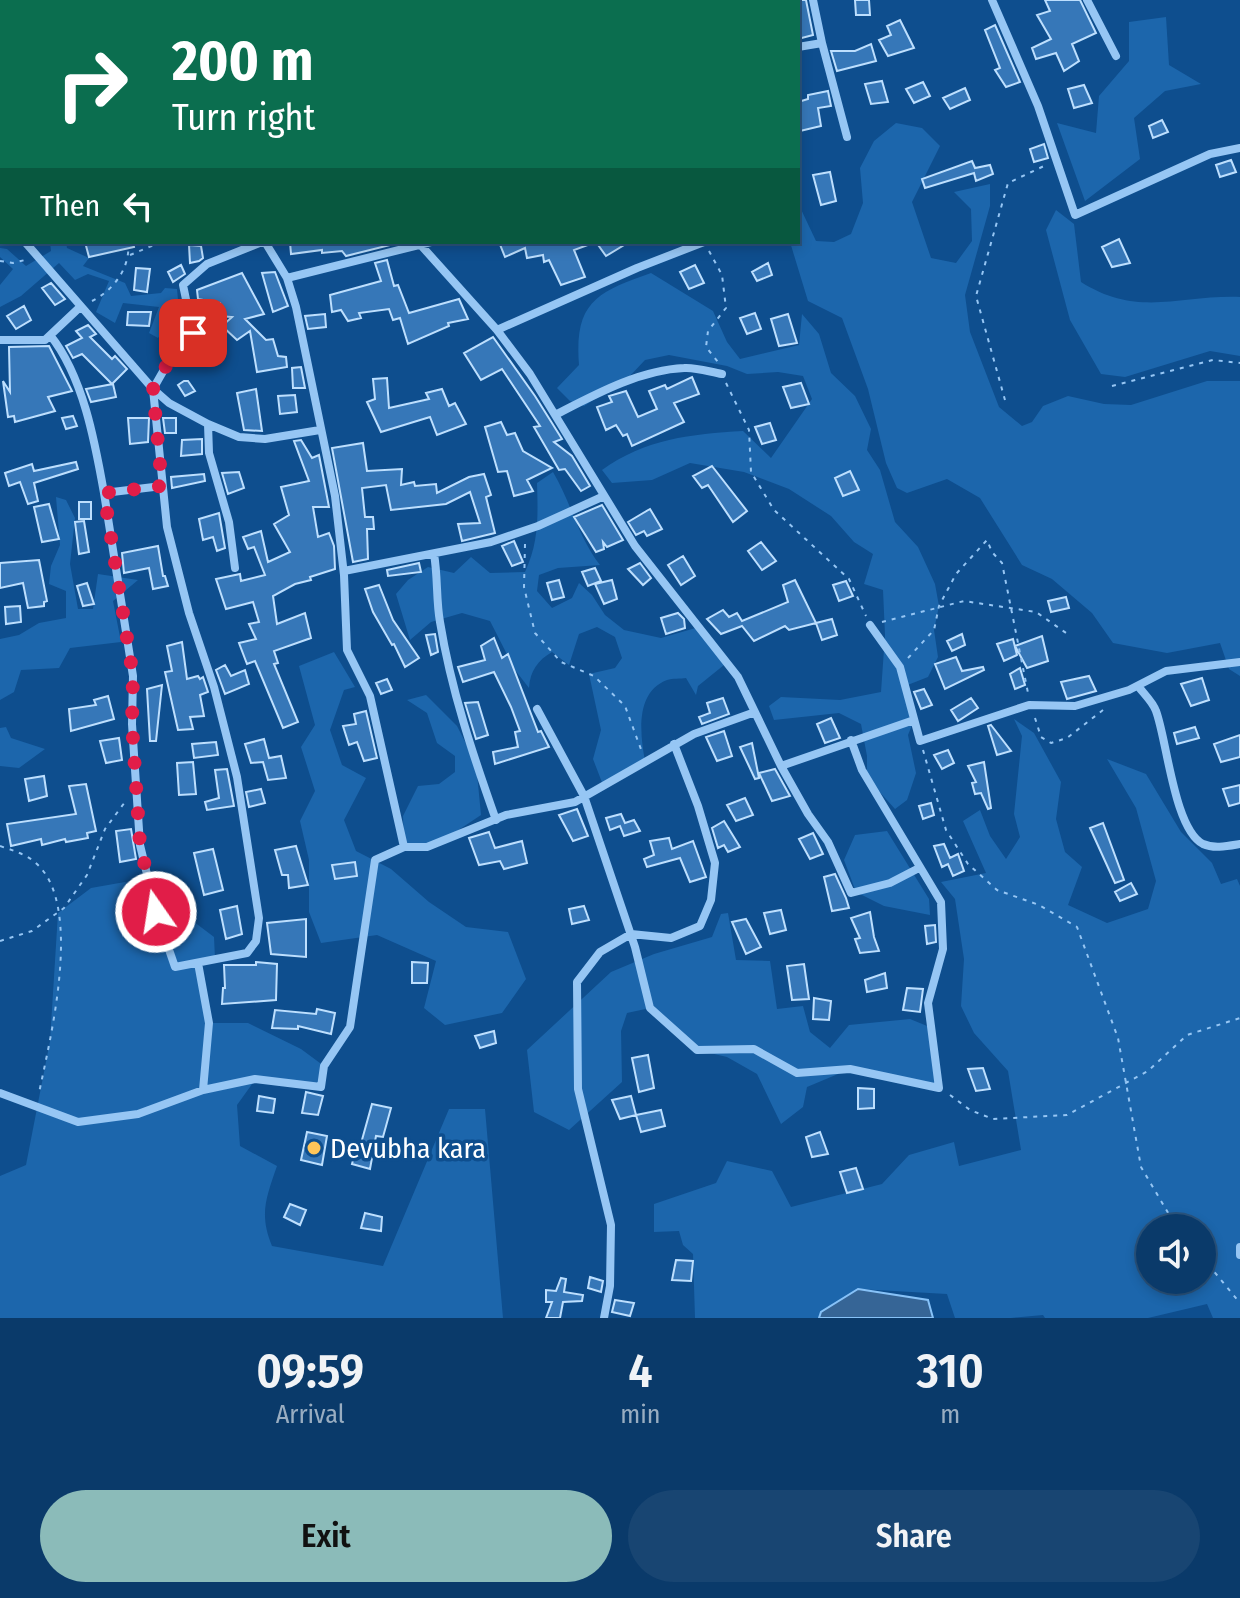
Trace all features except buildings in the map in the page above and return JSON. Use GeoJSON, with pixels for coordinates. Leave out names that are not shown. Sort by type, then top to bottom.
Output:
{"type":"FeatureCollection","features":[{"type":"Feature","properties":{"kind":"street"},"geometry":{"type":"LineString","coordinates":[[813,0],[847,137]]}},
{"type":"Feature","properties":{"kind":"street"},"geometry":{"type":"LineString","coordinates":[[992,0],[1038,106],[1075,215],[1210,154],[1240,148]]}},
{"type":"Feature","properties":{"kind":"street"},"geometry":{"type":"LineString","coordinates":[[1087,0],[1116,56]]}},
{"type":"Feature","properties":{"kind":"street"},"geometry":{"type":"LineString","coordinates":[[800,47],[822,43]]}},
{"type":"Feature","properties":{"kind":"street"},"geometry":{"type":"LineString","coordinates":[[27,244],[153,389],[169,403],[239,437],[265,439],[320,430]]}},
{"type":"Feature","properties":{"kind":"street"},"geometry":{"type":"LineString","coordinates":[[50,335],[62,352],[90,427],[104,493],[133,676],[132,724],[140,845],[156,912],[175,967],[247,953],[256,941],[259,918],[237,777],[167,527],[153,389],[169,361],[193,333],[183,285],[207,264],[259,244]]}},
{"type":"Feature","properties":{"kind":"street"},"geometry":{"type":"LineString","coordinates":[[265,244],[287,278],[296,307],[335,496],[344,571],[347,650],[370,696],[404,847]]}},
{"type":"Feature","properties":{"kind":"street"},"geometry":{"type":"LineString","coordinates":[[287,278],[420,244],[497,330],[530,374],[635,546],[738,677],[781,766],[828,842],[851,893],[890,883],[919,868]]}},
{"type":"Feature","properties":{"kind":"street"},"geometry":{"type":"LineString","coordinates":[[497,330],[699,244]]}},
{"type":"Feature","properties":{"kind":"street"},"geometry":{"type":"LineString","coordinates":[[0,340],[45,340],[80,307]]}},
{"type":"Feature","properties":{"kind":"street"},"geometry":{"type":"LineString","coordinates":[[555,415],[603,391],[649,375],[686,367],[722,374]]}},
{"type":"Feature","properties":{"kind":"street"},"geometry":{"type":"LineString","coordinates":[[208,424],[209,453],[229,522],[235,568]]}},
{"type":"Feature","properties":{"kind":"street"},"geometry":{"type":"LineString","coordinates":[[104,493],[162,486]]}},
{"type":"Feature","properties":{"kind":"street"},"geometry":{"type":"LineString","coordinates":[[344,571],[491,542],[604,496]]}},
{"type":"Feature","properties":{"kind":"street"},"geometry":{"type":"LineString","coordinates":[[434,554],[439,619],[450,673],[496,820]]}},
{"type":"Feature","properties":{"kind":"street"},"geometry":{"type":"LineString","coordinates":[[870,625],[900,667],[920,741],[1029,705],[1075,706],[1138,686],[1166,671],[1240,662]]}},
{"type":"Feature","properties":{"kind":"street"},"geometry":{"type":"LineString","coordinates":[[1138,686],[1156,709],[1172,781],[1190,832],[1203,844],[1219,847],[1240,844]]}},
{"type":"Feature","properties":{"kind":"street"},"geometry":{"type":"LineString","coordinates":[[537,709],[584,796],[631,934],[650,1008],[697,1050],[754,1049],[797,1073],[850,1069],[939,1088],[928,1003],[943,949],[941,902],[862,770],[851,740]]}},
{"type":"Feature","properties":{"kind":"street"},"geometry":{"type":"LineString","coordinates":[[0,1093],[78,1122],[138,1114],[203,1090],[255,1079],[321,1087],[324,1066],[350,1027],[375,860],[404,847],[427,847],[496,820],[575,802],[694,734],[755,712]]}},
{"type":"Feature","properties":{"kind":"street"},"geometry":{"type":"LineString","coordinates":[[781,766],[914,720]]}},
{"type":"Feature","properties":{"kind":"street"},"geometry":{"type":"LineString","coordinates":[[604,1318],[610,1286],[611,1225],[578,1089],[577,982],[600,952],[631,934],[671,938],[700,926],[711,900],[715,863],[698,806],[674,744]]}},
{"type":"Feature","properties":{"kind":"street"},"geometry":{"type":"LineString","coordinates":[[198,963],[209,1023],[203,1090]]}},
{"type":"Feature","properties":{"kind":"street"},"geometry":{"type":"LineString","coordinates":[[1240,1247],[1240,1255]]}},
{"type":"Feature","properties":{"kind":"path"},"geometry":{"type":"LineString","coordinates":[[1005,400],[976,296],[1008,183],[1056,161]]}},
{"type":"Feature","properties":{"kind":"path"},"geometry":{"type":"LineString","coordinates":[[80,307],[103,295],[116,281],[129,256],[128,244]]}},
{"type":"Feature","properties":{"kind":"path"},"geometry":{"type":"LineString","coordinates":[[129,256],[158,244]]}},
{"type":"Feature","properties":{"kind":"path"},"geometry":{"type":"LineString","coordinates":[[705,244],[722,275],[726,308],[708,331],[706,347],[718,361],[749,430],[751,472],[774,510],[849,579],[870,625],[964,601],[1036,612],[1069,635]]}},
{"type":"Feature","properties":{"kind":"path"},"geometry":{"type":"LineString","coordinates":[[0,261],[13,263],[38,257]]}},
{"type":"Feature","properties":{"kind":"path"},"geometry":{"type":"LineString","coordinates":[[1112,386],[1213,360],[1240,363]]}},
{"type":"Feature","properties":{"kind":"path"},"geometry":{"type":"LineString","coordinates":[[524,531],[524,587],[535,633],[561,662],[594,676],[625,706],[645,761]]}},
{"type":"Feature","properties":{"kind":"path"},"geometry":{"type":"LineString","coordinates":[[900,667],[934,630],[939,606],[956,574],[987,540],[1002,563],[1026,674],[1029,705],[1041,737],[1051,743],[1067,738],[1106,707]]}},
{"type":"Feature","properties":{"kind":"path"},"geometry":{"type":"LineString","coordinates":[[920,741],[946,830],[968,864],[997,890],[1039,905],[1077,927],[1118,1038],[1141,1167],[1169,1214]]}},
{"type":"Feature","properties":{"kind":"path"},"geometry":{"type":"LineString","coordinates":[[0,941],[32,931],[64,908],[87,875],[105,829],[138,785]]}},
{"type":"Feature","properties":{"kind":"path"},"geometry":{"type":"LineString","coordinates":[[0,846],[25,854],[41,868],[56,898],[61,983],[37,1106]]}},
{"type":"Feature","properties":{"kind":"path"},"geometry":{"type":"LineString","coordinates":[[939,1088],[970,1110],[993,1119],[1067,1115],[1148,1071],[1187,1035],[1240,1018]]}},
{"type":"Feature","properties":{"kind":"path"},"geometry":{"type":"LineString","coordinates":[[1216,1274],[1240,1303]]}},
{"type":"Feature","properties":{"kind":"shaded area"},"geometry":{"type":"Polygon","coordinates":[[[1166,17],[1169,65],[1201,84],[1165,91],[1134,118],[1140,159],[1085,201],[1057,123],[1096,133],[1099,96],[1129,61],[1129,22],[1166,17]]]}},
{"type":"Feature","properties":{"kind":"shaded area"},"geometry":{"type":"Polygon","coordinates":[[[896,123],[922,128],[940,146],[912,202],[931,258],[956,263],[972,241],[971,209],[954,192],[990,184],[990,206],[965,295],[970,332],[999,407],[1022,426],[1032,422],[1043,406],[1068,396],[1104,404],[1131,405],[1207,381],[1240,381],[1240,676],[1229,669],[1220,643],[1167,653],[1113,643],[1092,613],[1052,579],[1022,565],[980,498],[947,479],[907,493],[897,488],[886,463],[868,389],[842,318],[808,301],[791,244],[800,244],[800,207],[816,241],[834,242],[851,234],[863,203],[860,168],[874,141],[896,123]]]}},
{"type":"Feature","properties":{"kind":"shaded area"},"geometry":{"type":"Polygon","coordinates":[[[1056,210],[1074,224],[1081,282],[1102,293],[1140,302],[1240,297],[1240,356],[1210,351],[1125,377],[1101,374],[1070,320],[1046,230],[1056,210]]]}},
{"type":"Feature","properties":{"kind":"shaded area"},"geometry":{"type":"Polygon","coordinates":[[[50,244],[66,244],[67,248],[89,258],[83,266],[125,283],[131,296],[161,293],[165,288],[177,289],[179,310],[158,338],[149,333],[159,307],[123,303],[115,323],[96,312],[109,281],[88,274],[75,280],[59,263],[21,296],[0,307],[0,285],[13,269],[0,257],[0,248],[7,249],[26,266],[51,251],[50,244]]]}},
{"type":"Feature","properties":{"kind":"shaded area"},"geometry":{"type":"Polygon","coordinates":[[[651,273],[713,311],[727,342],[740,359],[799,345],[802,314],[819,334],[831,373],[855,396],[871,429],[867,450],[880,470],[895,522],[918,547],[935,584],[939,606],[934,630],[938,657],[928,677],[905,686],[914,720],[908,735],[916,773],[907,800],[895,809],[867,778],[867,756],[861,724],[839,713],[774,720],[769,706],[781,697],[840,700],[881,692],[885,635],[883,590],[864,584],[873,554],[854,542],[831,516],[789,489],[744,472],[690,463],[652,480],[612,483],[602,470],[652,445],[687,436],[724,432],[743,431],[771,458],[812,399],[803,376],[778,372],[747,374],[727,366],[669,355],[645,360],[628,378],[584,406],[570,401],[557,388],[579,365],[581,327],[585,313],[593,302],[616,287],[651,273]]]}},
{"type":"Feature","properties":{"kind":"shaded area"},"geometry":{"type":"Polygon","coordinates":[[[553,472],[586,543],[600,565],[558,568],[539,575],[537,591],[552,608],[572,598],[579,583],[592,595],[605,615],[624,630],[661,638],[699,627],[724,665],[698,686],[696,695],[686,678],[669,679],[657,686],[649,694],[642,715],[645,761],[603,785],[593,759],[601,730],[589,674],[615,668],[622,658],[615,637],[597,627],[579,634],[569,665],[552,652],[536,667],[529,688],[515,670],[490,621],[462,613],[431,622],[410,640],[396,594],[408,580],[428,567],[454,573],[471,557],[490,573],[525,572],[535,539],[537,483],[553,472]]]}},
{"type":"Feature","properties":{"kind":"shaded area"},"geometry":{"type":"Polygon","coordinates":[[[56,497],[66,500],[75,518],[70,564],[78,609],[93,609],[98,574],[138,580],[113,601],[121,642],[70,648],[59,668],[21,670],[14,692],[0,700],[0,639],[19,635],[39,623],[66,618],[66,591],[49,584],[51,566],[60,545],[56,497]]]}},
{"type":"Feature","properties":{"kind":"shaded area"},"geometry":{"type":"Polygon","coordinates":[[[334,652],[355,687],[344,690],[330,730],[342,765],[366,778],[344,820],[356,851],[391,869],[429,902],[466,927],[508,932],[526,979],[502,1013],[445,1025],[424,1008],[436,961],[377,935],[321,943],[309,912],[309,860],[300,821],[315,791],[301,747],[315,725],[299,666],[334,652]]]}},
{"type":"Feature","properties":{"kind":"shaded area"},"geometry":{"type":"Polygon","coordinates":[[[426,695],[457,726],[476,763],[481,815],[439,843],[404,847],[403,816],[418,786],[439,784],[455,772],[455,756],[437,743],[427,713],[407,700],[426,695]]]}},
{"type":"Feature","properties":{"kind":"shaded area"},"geometry":{"type":"Polygon","coordinates":[[[1014,719],[1034,733],[1061,782],[1056,819],[1065,852],[1082,867],[1068,905],[1107,923],[1148,909],[1156,881],[1136,808],[1107,759],[1146,774],[1181,832],[1212,863],[1221,884],[1237,879],[1240,886],[1240,1318],[1213,1318],[1207,1304],[1148,1318],[1045,1318],[1043,1315],[955,1318],[947,1294],[858,1289],[821,1312],[819,1318],[695,1318],[693,1254],[683,1245],[679,1231],[654,1232],[654,1204],[716,1183],[727,1161],[772,1171],[791,1207],[882,1184],[909,1155],[954,1142],[959,1166],[1021,1150],[1008,1071],[974,1033],[961,1006],[964,959],[955,899],[941,882],[986,873],[963,821],[980,810],[990,836],[1006,859],[1020,837],[1014,814],[1022,736],[1014,719]]]}},
{"type":"Feature","properties":{"kind":"shaded area"},"geometry":{"type":"Polygon","coordinates":[[[6,727],[11,738],[45,749],[19,768],[0,766],[0,728],[6,727]]]}},
{"type":"Feature","properties":{"kind":"shaded area"},"geometry":{"type":"Polygon","coordinates":[[[887,831],[929,899],[930,915],[884,906],[856,892],[844,860],[855,835],[887,831]]]}},
{"type":"Feature","properties":{"kind":"shaded area"},"geometry":{"type":"Polygon","coordinates":[[[125,882],[173,906],[214,937],[215,959],[199,963],[209,1023],[248,1023],[301,1049],[324,1066],[321,1087],[255,1080],[237,1105],[240,1146],[277,1166],[265,1215],[272,1246],[383,1266],[449,1109],[485,1109],[503,1318],[0,1318],[0,1176],[26,1165],[50,1041],[58,913],[91,888],[125,882]]]}},
{"type":"Feature","properties":{"kind":"shaded area"},"geometry":{"type":"Polygon","coordinates":[[[728,913],[736,960],[770,961],[777,1009],[803,1006],[810,1032],[830,1048],[849,1025],[910,1019],[932,1028],[939,1088],[850,1069],[807,1087],[803,1107],[781,1124],[757,1074],[727,1057],[697,1050],[650,1008],[627,1013],[621,1031],[622,1082],[569,1130],[534,1112],[527,1050],[611,972],[654,954],[712,937],[721,914],[728,913]]]}},
{"type":"Feature","properties":{"kind":"shaded area"},"geometry":{"type":"Polygon","coordinates":[[[858,1289],[928,1300],[933,1318],[819,1318],[821,1312],[858,1289]]]}},
{"type":"Feature","properties":{"kind":"place","name":"Devubha kara"},"geometry":{"type":"Point","coordinates":[314,1148]}},
{"type":"Feature","properties":{"kind":"route"},"geometry":{"type":"LineString","coordinates":[[156,912],[140,845],[132,724],[133,676],[104,493],[162,486],[153,389],[169,361],[193,333]]}}]}
